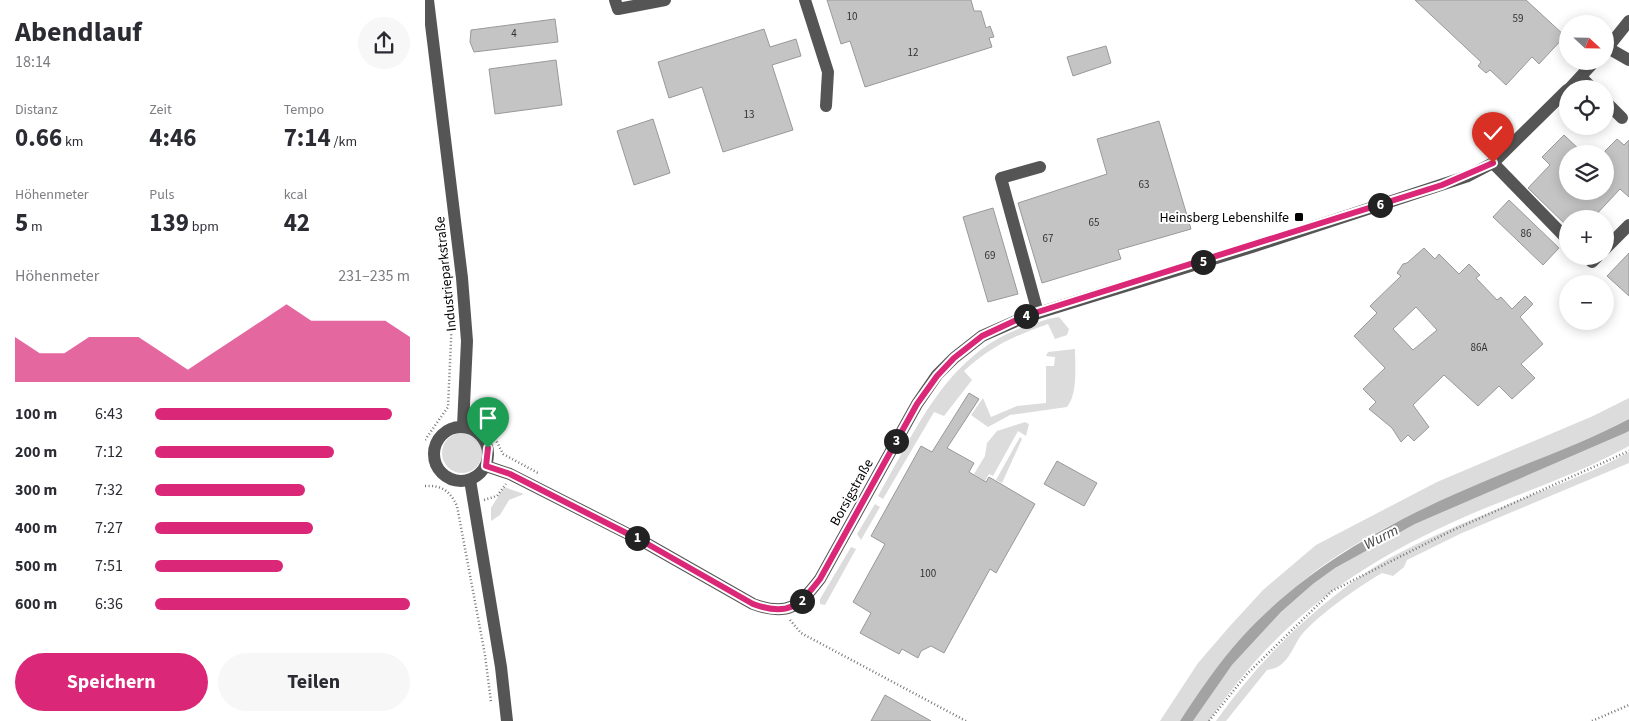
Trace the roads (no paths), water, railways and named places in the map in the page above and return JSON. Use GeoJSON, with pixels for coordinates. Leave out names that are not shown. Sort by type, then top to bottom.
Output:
{"type":"FeatureCollection","features":[{"type":"Feature","properties":{"kind":"street","name":"Industrieparkstraße"},"geometry":{"type":"LineString","coordinates":[[428,0],[462,278],[467,341],[463,426]]}},
{"type":"Feature","properties":{"kind":"street"},"geometry":{"type":"LineString","coordinates":[[615,0],[618,9],[665,0]]}},
{"type":"Feature","properties":{"kind":"street"},"geometry":{"type":"LineString","coordinates":[[805,0],[828,72],[826,106]]}},
{"type":"Feature","properties":{"kind":"street"},"geometry":{"type":"LineString","coordinates":[[1614,39],[1629,21]]}},
{"type":"Feature","properties":{"kind":"street"},"geometry":{"type":"LineString","coordinates":[[1614,53],[1629,60]]}},
{"type":"Feature","properties":{"kind":"street","name":"Borsigstraße"},"geometry":{"type":"LineString","coordinates":[[1578,80],[1587,70]]}},
{"type":"Feature","properties":{"kind":"street"},"geometry":{"type":"LineString","coordinates":[[1581,77],[1584,80]]}},
{"type":"Feature","properties":{"kind":"street","name":"Borsigstraße"},"geometry":{"type":"LineString","coordinates":[[486,466],[510,474],[644,542],[753,604],[769,610],[785,610],[805,598],[820,579],[917,404],[937,376],[954,358],[982,336],[1038,313],[1442,185],[1493,163],[1559,98]]}},
{"type":"Feature","properties":{"kind":"street"},"geometry":{"type":"LineString","coordinates":[[1614,110],[1622,118]]}},
{"type":"Feature","properties":{"kind":"street"},"geometry":{"type":"LineString","coordinates":[[1493,163],[1559,231]]}},
{"type":"Feature","properties":{"kind":"street"},"geometry":{"type":"LineString","coordinates":[[1038,313],[1001,178],[1040,168]]}},
{"type":"Feature","properties":{"kind":"street"},"geometry":{"type":"LineString","coordinates":[[1614,240],[1629,224]]}},
{"type":"Feature","properties":{"kind":"street"},"geometry":{"type":"LineString","coordinates":[[463,426],[472,428],[485,440],[489,458],[486,466],[482,472],[470,480],[454,480],[431,467],[439,438],[454,427],[463,426]]}},
{"type":"Feature","properties":{"kind":"street"},"geometry":{"type":"LineString","coordinates":[[470,480],[501,667],[507,721]]}},
{"type":"Feature","properties":{"kind":"water","name":"Wurm"},"geometry":{"type":"Polygon","coordinates":[[[1629,419],[1629,431],[1415,524],[1335,568],[1281,612],[1232,665],[1193,721],[1180,721],[1202,688],[1243,636],[1297,586],[1327,564],[1358,544],[1423,509],[1578,443],[1629,419]]]}},
{"type":"Feature","properties":{"kind":"place","name":"Heinsberg Lebenshilfe"},"geometry":{"type":"Point","coordinates":[1299,217]}}]}
